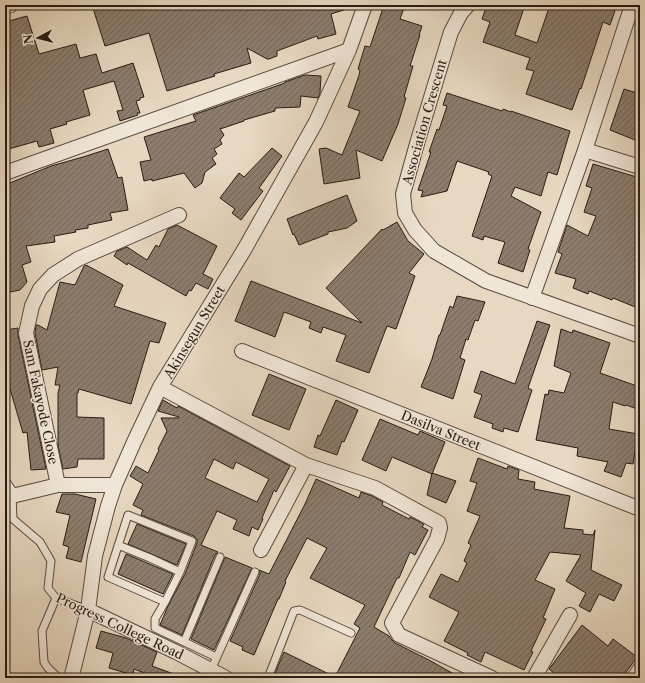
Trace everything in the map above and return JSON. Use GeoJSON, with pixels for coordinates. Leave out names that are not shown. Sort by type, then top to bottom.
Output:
{"type":"FeatureCollection","features":[{"type":"Feature","properties":{"kind":"street"},"geometry":{"type":"LineString","coordinates":[[5,7],[11,5]]}},
{"type":"Feature","properties":{"kind":"street","name":"Akinsegun Street"},"geometry":{"type":"LineString","coordinates":[[71,678],[88,610],[95,556],[115,485],[160,387],[244,250],[316,122],[349,50],[365,5]]}},
{"type":"Feature","properties":{"kind":"street","name":"Association Crescent"},"geometry":{"type":"LineString","coordinates":[[468,5],[451,32],[418,140],[403,194],[405,213],[415,230],[434,251],[486,282],[640,336]]}},
{"type":"Feature","properties":{"kind":"street"},"geometry":{"type":"LineString","coordinates":[[532,298],[585,150],[632,5]]}},
{"type":"Feature","properties":{"kind":"street"},"geometry":{"type":"LineString","coordinates":[[5,173],[349,50]]}},
{"type":"Feature","properties":{"kind":"street"},"geometry":{"type":"LineString","coordinates":[[585,150],[640,167]]}},
{"type":"Feature","properties":{"kind":"street","name":"Sam Fakayode Close"},"geometry":{"type":"LineString","coordinates":[[58,484],[26,333],[32,306],[40,289],[53,276],[78,259],[179,215]]}},
{"type":"Feature","properties":{"kind":"street","name":"Dasilva Street"},"geometry":{"type":"LineString","coordinates":[[242,351],[640,509]]}},
{"type":"Feature","properties":{"kind":"street"},"geometry":{"type":"LineString","coordinates":[[160,387],[306,465],[375,488],[439,523],[440,528],[437,539],[392,623],[399,635],[492,678]]}},
{"type":"Feature","properties":{"kind":"street"},"geometry":{"type":"LineString","coordinates":[[261,550],[306,465]]}},
{"type":"Feature","properties":{"kind":"street"},"geometry":{"type":"LineString","coordinates":[[7,494],[58,484],[115,485]]}},
{"type":"Feature","properties":{"kind":"street","name":"Progress College Road"},"geometry":{"type":"LineString","coordinates":[[88,610],[164,646],[213,664],[226,678]]}},
{"type":"Feature","properties":{"kind":"street"},"geometry":{"type":"LineString","coordinates":[[534,678],[570,615]]}},
{"type":"Feature","properties":{"kind":"street"},"geometry":{"type":"LineString","coordinates":[[634,678],[640,669]]}},
{"type":"Feature","properties":{"kind":"lane","name":"Progress College Road"},"geometry":{"type":"LineString","coordinates":[[7,494],[13,519],[40,542],[51,561],[48,588],[56,598],[88,610]]}},
{"type":"Feature","properties":{"kind":"lane"},"geometry":{"type":"LineString","coordinates":[[165,602],[108,576],[128,515],[192,540],[180,572],[165,602],[155,620],[155,628],[184,642],[213,664],[255,572]]}},
{"type":"Feature","properties":{"kind":"lane"},"geometry":{"type":"LineString","coordinates":[[118,545],[180,572]]}},
{"type":"Feature","properties":{"kind":"lane"},"geometry":{"type":"LineString","coordinates":[[184,642],[220,558]]}},
{"type":"Feature","properties":{"kind":"lane"},"geometry":{"type":"LineString","coordinates":[[56,598],[42,631],[44,662],[59,678]]}},
{"type":"Feature","properties":{"kind":"lane"},"geometry":{"type":"LineString","coordinates":[[268,678],[294,611],[300,610],[351,634]]}},
{"type":"Feature","properties":{"kind":"building"},"geometry":{"type":"Polygon","coordinates":[[[92,5],[353,5],[353,7],[331,14],[336,34],[318,39],[317,36],[277,51],[277,56],[269,59],[247,48],[251,63],[214,74],[215,76],[167,91],[149,33],[105,46],[92,5]]]}},
{"type":"Feature","properties":{"kind":"building"},"geometry":{"type":"Polygon","coordinates":[[[384,5],[405,5],[400,19],[422,26],[410,66],[413,66],[404,97],[406,98],[398,124],[382,161],[356,150],[360,178],[324,184],[319,149],[326,148],[342,155],[360,111],[348,107],[359,75],[360,70],[358,69],[365,46],[370,47],[384,5]]]}},
{"type":"Feature","properties":{"kind":"building"},"geometry":{"type":"Polygon","coordinates":[[[487,5],[525,5],[515,35],[537,43],[550,5],[617,5],[610,25],[603,22],[581,89],[580,88],[572,110],[526,94],[534,71],[526,69],[530,58],[483,42],[490,22],[482,19],[487,5]]]}},
{"type":"Feature","properties":{"kind":"building"},"geometry":{"type":"Polygon","coordinates":[[[27,16],[39,54],[76,44],[80,58],[96,54],[102,73],[133,63],[144,97],[136,101],[140,113],[120,121],[117,111],[123,110],[114,81],[83,90],[90,115],[66,122],[67,124],[50,129],[54,143],[39,147],[37,141],[5,150],[5,22],[27,16]]]}},
{"type":"Feature","properties":{"kind":"building"},"geometry":{"type":"Polygon","coordinates":[[[305,75],[321,76],[320,93],[318,98],[301,96],[300,107],[275,108],[275,111],[220,129],[224,135],[220,140],[222,144],[214,149],[217,154],[212,158],[216,164],[205,172],[202,183],[195,188],[184,173],[152,181],[152,179],[144,181],[140,162],[151,160],[144,137],[196,121],[193,115],[305,75]]]}},
{"type":"Feature","properties":{"kind":"building"},"geometry":{"type":"Polygon","coordinates":[[[624,89],[640,94],[640,142],[610,130],[624,89]]]}},
{"type":"Feature","properties":{"kind":"building"},"geometry":{"type":"Polygon","coordinates":[[[447,93],[502,111],[503,109],[511,111],[570,131],[557,175],[548,172],[541,196],[515,187],[511,196],[541,212],[528,249],[530,250],[523,272],[498,263],[505,242],[484,236],[483,240],[472,236],[492,176],[488,174],[489,172],[457,161],[447,191],[421,197],[423,191],[418,190],[431,152],[429,152],[437,129],[439,130],[447,106],[443,105],[447,93]]]}},
{"type":"Feature","properties":{"kind":"building"},"geometry":{"type":"Polygon","coordinates":[[[272,148],[282,156],[259,188],[263,191],[241,220],[232,213],[235,209],[220,198],[239,173],[244,177],[272,148]]]}},
{"type":"Feature","properties":{"kind":"building"},"geometry":{"type":"Polygon","coordinates":[[[108,149],[118,178],[122,177],[128,210],[110,213],[112,220],[88,225],[88,228],[75,230],[76,232],[54,236],[55,242],[26,246],[31,262],[22,265],[27,282],[20,290],[5,293],[5,185],[51,166],[108,149]]]}},
{"type":"Feature","properties":{"kind":"building"},"geometry":{"type":"Polygon","coordinates":[[[593,164],[640,178],[640,309],[613,298],[612,300],[589,291],[588,294],[573,288],[576,279],[555,273],[562,254],[558,252],[567,225],[588,236],[596,216],[584,212],[592,188],[586,186],[593,164]]]}},
{"type":"Feature","properties":{"kind":"building"},"geometry":{"type":"Polygon","coordinates":[[[347,195],[357,221],[347,228],[328,232],[328,234],[299,245],[294,234],[293,235],[287,219],[347,195]]]}},
{"type":"Feature","properties":{"kind":"building"},"geometry":{"type":"Polygon","coordinates":[[[397,222],[408,241],[424,254],[409,273],[415,276],[396,329],[387,326],[369,373],[336,361],[346,335],[323,327],[321,333],[309,328],[311,322],[284,312],[275,337],[235,321],[251,281],[362,323],[326,288],[382,229],[383,230],[397,222]]]}},
{"type":"Feature","properties":{"kind":"building"},"geometry":{"type":"Polygon","coordinates":[[[177,225],[217,246],[203,274],[213,279],[208,289],[196,283],[191,291],[189,290],[186,296],[128,263],[127,265],[114,256],[117,251],[127,247],[147,260],[156,245],[159,247],[168,229],[177,225]]]}},
{"type":"Feature","properties":{"kind":"building"},"geometry":{"type":"Polygon","coordinates":[[[86,265],[123,285],[114,306],[166,323],[159,343],[150,341],[131,404],[79,389],[77,393],[77,417],[104,418],[104,459],[78,459],[77,467],[63,469],[58,446],[58,393],[60,385],[55,385],[58,367],[42,370],[35,333],[36,325],[47,330],[60,282],[75,285],[84,266],[86,265]]]}},
{"type":"Feature","properties":{"kind":"building"},"geometry":{"type":"Polygon","coordinates":[[[457,296],[485,302],[478,321],[475,320],[468,340],[466,339],[460,358],[465,360],[453,399],[421,387],[450,306],[453,308],[457,296]]]}},
{"type":"Feature","properties":{"kind":"building"},"geometry":{"type":"Polygon","coordinates":[[[537,321],[550,325],[528,388],[532,390],[518,432],[504,428],[503,432],[492,428],[493,424],[474,417],[482,395],[474,392],[481,371],[515,384],[537,321]]]}},
{"type":"Feature","properties":{"kind":"building"},"geometry":{"type":"Polygon","coordinates":[[[18,328],[18,335],[46,469],[31,470],[27,432],[23,433],[5,372],[5,330],[18,328]]]}},
{"type":"Feature","properties":{"kind":"building"},"geometry":{"type":"Polygon","coordinates":[[[561,329],[572,333],[573,330],[610,343],[600,373],[640,387],[640,410],[613,402],[609,429],[638,434],[633,464],[626,463],[621,477],[604,471],[608,462],[577,456],[578,448],[536,440],[545,394],[548,395],[549,390],[564,393],[571,373],[554,366],[561,329]]]}},
{"type":"Feature","properties":{"kind":"building"},"geometry":{"type":"Polygon","coordinates":[[[269,374],[306,389],[289,430],[252,415],[269,374]]]}},
{"type":"Feature","properties":{"kind":"building"},"geometry":{"type":"Polygon","coordinates":[[[163,400],[177,408],[178,406],[290,466],[276,492],[274,490],[258,530],[252,527],[249,536],[233,529],[237,520],[217,511],[201,545],[218,552],[215,555],[182,635],[160,625],[185,574],[197,540],[194,536],[141,515],[143,510],[133,505],[143,484],[130,476],[136,466],[148,473],[167,431],[161,418],[179,418],[158,411],[163,400]],[[214,459],[205,478],[257,502],[269,479],[236,462],[233,469],[214,459]]]}},
{"type":"Feature","properties":{"kind":"building"},"geometry":{"type":"Polygon","coordinates":[[[336,400],[358,410],[344,442],[342,441],[337,455],[314,447],[318,435],[320,436],[336,400]]]}},
{"type":"Feature","properties":{"kind":"building"},"geometry":{"type":"Polygon","coordinates":[[[380,419],[418,435],[420,431],[445,442],[432,474],[392,457],[386,471],[362,460],[380,419]]]}},
{"type":"Feature","properties":{"kind":"building"},"geometry":{"type":"Polygon","coordinates":[[[478,458],[507,469],[508,466],[519,470],[518,479],[535,482],[534,489],[570,496],[564,528],[583,530],[583,534],[593,535],[595,530],[591,570],[622,585],[614,601],[599,594],[590,612],[579,606],[586,593],[566,581],[581,555],[550,552],[535,580],[555,589],[543,618],[546,619],[524,670],[485,652],[481,662],[467,655],[468,653],[444,641],[459,612],[429,597],[441,574],[458,582],[467,563],[464,561],[471,545],[468,543],[480,516],[467,511],[477,483],[470,481],[478,458]]]}},
{"type":"Feature","properties":{"kind":"building"},"geometry":{"type":"Polygon","coordinates":[[[432,473],[456,481],[446,503],[427,495],[432,473]]]}},
{"type":"Feature","properties":{"kind":"building"},"geometry":{"type":"Polygon","coordinates":[[[316,479],[359,498],[361,492],[372,496],[383,502],[382,505],[409,519],[410,517],[424,524],[422,527],[428,530],[415,555],[410,552],[399,578],[397,578],[374,627],[389,636],[395,643],[461,678],[273,678],[284,652],[335,677],[360,628],[354,624],[365,605],[310,578],[327,548],[307,538],[285,581],[286,582],[279,599],[254,655],[242,650],[243,647],[230,641],[260,574],[259,570],[269,574],[305,504],[316,479]]]}},
{"type":"Feature","properties":{"kind":"building"},"geometry":{"type":"Polygon","coordinates":[[[62,494],[75,494],[96,499],[81,562],[66,558],[69,547],[63,545],[70,515],[56,512],[62,494]]]}},
{"type":"Feature","properties":{"kind":"building"},"geometry":{"type":"Polygon","coordinates":[[[137,524],[186,544],[177,565],[128,544],[137,524]]]}},
{"type":"Feature","properties":{"kind":"building"},"geometry":{"type":"Polygon","coordinates":[[[126,554],[173,574],[163,594],[118,574],[126,554]]]}},
{"type":"Feature","properties":{"kind":"building"},"geometry":{"type":"Polygon","coordinates":[[[225,557],[252,568],[214,650],[191,639],[225,557]]]}},
{"type":"Feature","properties":{"kind":"building"},"geometry":{"type":"Polygon","coordinates":[[[582,625],[608,646],[613,639],[637,657],[622,678],[560,678],[549,669],[582,625]]]}},
{"type":"Feature","properties":{"kind":"building"},"geometry":{"type":"Polygon","coordinates":[[[101,631],[126,638],[157,652],[152,666],[182,678],[157,678],[134,669],[133,675],[109,668],[113,653],[96,648],[101,631]]]}}]}
